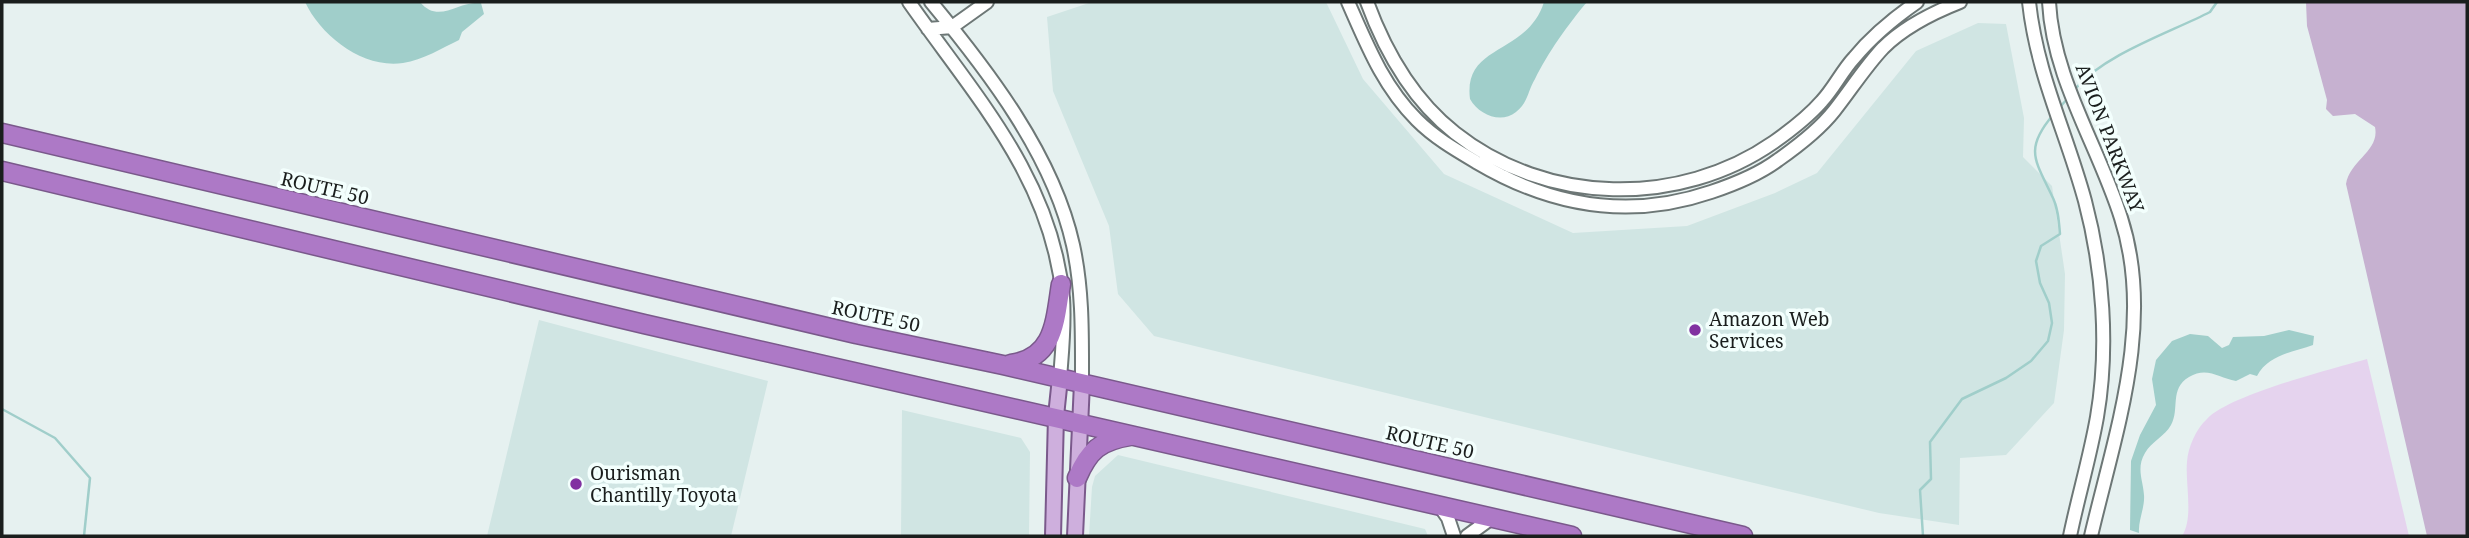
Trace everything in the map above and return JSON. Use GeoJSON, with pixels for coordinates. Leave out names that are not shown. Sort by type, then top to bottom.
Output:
{"type":"FeatureCollection","features":[{"type":"Feature","properties":{"kind":"highway","name":"ROUTE 50"},"geometry":{"type":"LineString","coordinates":[[2,133],[856,334],[1003,365],[1743,536]]}},
{"type":"Feature","properties":{"kind":"highway"},"geometry":{"type":"LineString","coordinates":[[2,171],[644,324],[1572,536]]}},
{"type":"Feature","properties":{"kind":"highway"},"geometry":{"type":"LineString","coordinates":[[1003,365],[1036,358],[1046,346],[1055,318],[1061,284]]}},
{"type":"Feature","properties":{"kind":"highway"},"geometry":{"type":"LineString","coordinates":[[1077,478],[1087,455],[1098,444],[1134,435]]}},
{"type":"Feature","properties":{"kind":"main road"},"geometry":{"type":"LineString","coordinates":[[1053,536],[1056,416],[1060,378]]}},
{"type":"Feature","properties":{"kind":"main road"},"geometry":{"type":"LineString","coordinates":[[1075,536],[1082,383]]}},
{"type":"Feature","properties":{"kind":"street"},"geometry":{"type":"LineString","coordinates":[[909,2],[1012,144],[1043,214],[1061,284],[1064,323],[1060,378]]}},
{"type":"Feature","properties":{"kind":"street"},"geometry":{"type":"LineString","coordinates":[[928,29],[952,27],[988,2]]}},
{"type":"Feature","properties":{"kind":"street"},"geometry":{"type":"LineString","coordinates":[[1348,2],[1374,63],[1399,100],[1442,142],[1502,177],[1549,196],[1601,207],[1625,208],[1662,205],[1704,194],[1740,183],[1776,162],[1832,114],[1884,47],[1933,12],[1960,2]]}},
{"type":"Feature","properties":{"kind":"street"},"geometry":{"type":"LineString","coordinates":[[1367,2],[1379,32],[1401,73],[1421,99],[1455,133],[1498,160],[1543,179],[1587,189],[1612,190],[1654,187],[1703,176],[1726,168],[1771,144],[1822,101],[1867,43],[1917,2]]}},
{"type":"Feature","properties":{"kind":"street"},"geometry":{"type":"LineString","coordinates":[[2029,2],[2044,84],[2062,130],[2090,227],[2103,348],[2096,419],[2070,536]]}},
{"type":"Feature","properties":{"kind":"street","name":"AVION PARKWAY"},"geometry":{"type":"LineString","coordinates":[[2049,2],[2053,33],[2064,76],[2112,191],[2127,240],[2134,315],[2128,373],[2091,536]]}},
{"type":"Feature","properties":{"kind":"street"},"geometry":{"type":"LineString","coordinates":[[928,29],[935,3]]}},
{"type":"Feature","properties":{"kind":"street"},"geometry":{"type":"LineString","coordinates":[[935,3],[1032,142],[1063,212],[1079,279],[1082,383]]}},
{"type":"Feature","properties":{"kind":"street"},"geometry":{"type":"LineString","coordinates":[[1439,505],[1448,518],[1454,536]]}},
{"type":"Feature","properties":{"kind":"street"},"geometry":{"type":"LineString","coordinates":[[1467,536],[1493,517]]}},
{"type":"Feature","properties":{"kind":"shaded area","name":"Amazon Web Services"},"geometry":{"type":"Polygon","coordinates":[[[1092,2],[1326,2],[1363,79],[1444,174],[1573,233],[1687,226],[1775,193],[1817,173],[1916,51],[1978,23],[2006,24],[2024,118],[2023,157],[2052,186],[2065,274],[2064,330],[2054,403],[2006,455],[1960,458],[1959,525],[1879,513],[1154,336],[1118,294],[1109,226],[1053,91],[1047,17],[1092,2]]]}},
{"type":"Feature","properties":{"kind":"shaded area"},"geometry":{"type":"Polygon","coordinates":[[[2306,2],[2467,2],[2467,536],[2427,536],[2346,184],[2353,168],[2373,143],[2375,127],[2355,114],[2333,116],[2326,109],[2327,100],[2307,26],[2306,2]]]}},
{"type":"Feature","properties":{"kind":"shaded area"},"geometry":{"type":"Polygon","coordinates":[[[539,320],[768,381],[731,536],[487,536],[539,320]]]}},
{"type":"Feature","properties":{"kind":"shaded area"},"geometry":{"type":"Polygon","coordinates":[[[2367,359],[2409,536],[2182,536],[2188,520],[2188,456],[2196,433],[2207,419],[2236,401],[2258,392],[2367,359]]]}},
{"type":"Feature","properties":{"kind":"shaded area"},"geometry":{"type":"Polygon","coordinates":[[[902,410],[1021,438],[1030,452],[1029,536],[901,536],[902,410]]]}},
{"type":"Feature","properties":{"kind":"shaded area"},"geometry":{"type":"Polygon","coordinates":[[[1118,455],[1425,529],[1428,536],[1089,536],[1095,476],[1118,455]]]}},
{"type":"Feature","properties":{"kind":"water"},"geometry":{"type":"Polygon","coordinates":[[[305,2],[420,2],[427,9],[442,12],[481,3],[484,14],[462,32],[459,40],[418,59],[388,63],[373,61],[345,48],[321,27],[305,2]]]}},
{"type":"Feature","properties":{"kind":"water"},"geometry":{"type":"Polygon","coordinates":[[[1544,2],[1587,2],[1552,49],[1520,108],[1510,116],[1491,116],[1474,105],[1470,99],[1470,81],[1476,68],[1524,32],[1536,19],[1544,2]]]}},
{"type":"Feature","properties":{"kind":"water"},"geometry":{"type":"Polygon","coordinates":[[[2289,330],[2314,336],[2313,345],[2274,359],[2257,376],[2250,374],[2236,381],[2202,373],[2189,377],[2179,387],[2171,425],[2142,458],[2140,469],[2144,500],[2139,533],[2130,530],[2131,461],[2140,435],[2156,405],[2152,379],[2156,360],[2172,341],[2190,334],[2208,336],[2222,348],[2229,345],[2233,337],[2264,336],[2289,330]]]}},
{"type":"Feature","properties":{"kind":"waterway"},"geometry":{"type":"LineString","coordinates":[[2075,89],[2103,65],[2138,45],[2210,12],[2217,2]]}},
{"type":"Feature","properties":{"kind":"waterway"},"geometry":{"type":"LineString","coordinates":[[2059,108],[2069,97]]}},
{"type":"Feature","properties":{"kind":"waterway"},"geometry":{"type":"LineString","coordinates":[[1923,536],[1920,490],[1931,479],[1930,442],[1962,399],[2006,378],[2031,361],[2048,341],[2052,323],[2036,261],[2041,246],[2060,234],[2056,205],[2037,164],[2035,146],[2053,115]]}},
{"type":"Feature","properties":{"kind":"waterway"},"geometry":{"type":"LineString","coordinates":[[2,409],[55,438],[90,478],[84,536]]}},
{"type":"Feature","properties":{"kind":"place","name":"Amazon Web Services"},"geometry":{"type":"Point","coordinates":[1695,330]}},
{"type":"Feature","properties":{"kind":"place","name":"Ourisman Chantilly Toyota"},"geometry":{"type":"Point","coordinates":[576,484]}}]}
